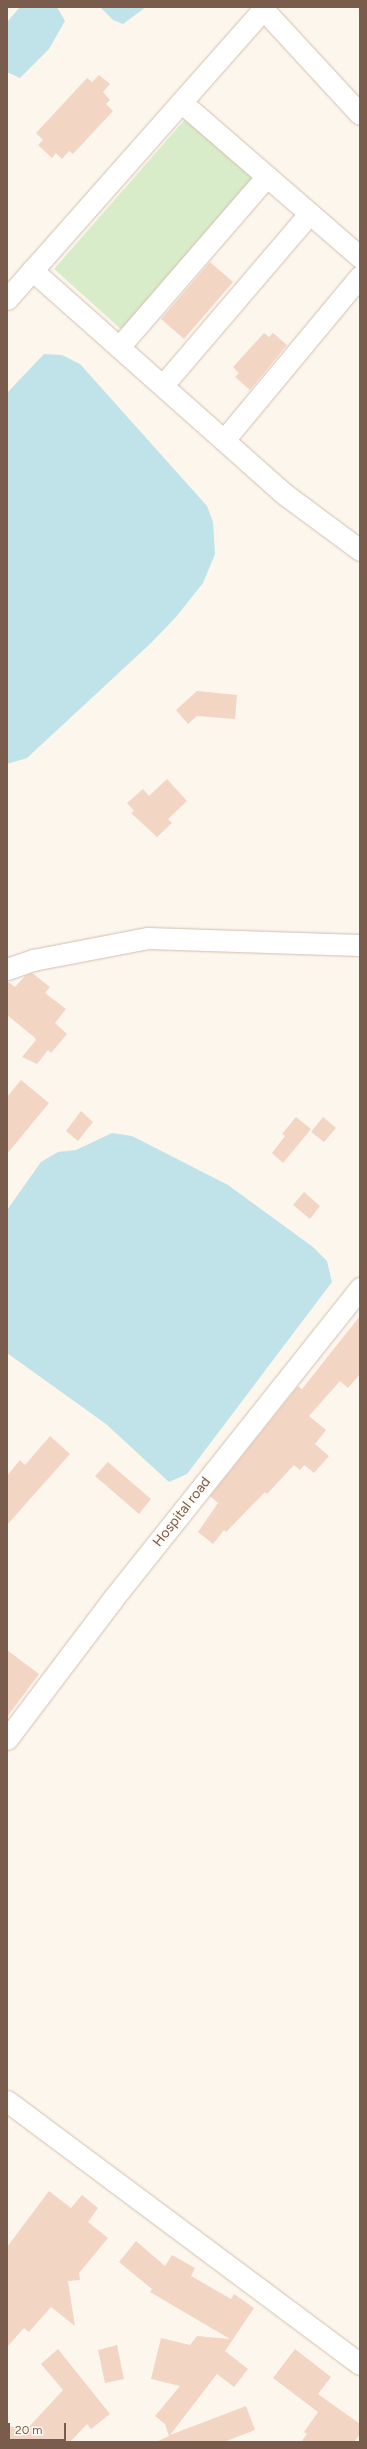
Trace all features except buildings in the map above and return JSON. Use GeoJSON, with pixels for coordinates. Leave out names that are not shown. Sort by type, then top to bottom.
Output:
{"type":"FeatureCollection","features":[{"type":"Feature","properties":{"kind":"street"},"geometry":{"type":"LineString","coordinates":[[7,299],[264,8],[360,114]]}},
{"type":"Feature","properties":{"kind":"street"},"geometry":{"type":"LineString","coordinates":[[181,102],[360,257]]}},
{"type":"Feature","properties":{"kind":"street"},"geometry":{"type":"LineString","coordinates":[[119,346],[267,176]]}},
{"type":"Feature","properties":{"kind":"street"},"geometry":{"type":"LineString","coordinates":[[163,385],[310,214]]}},
{"type":"Feature","properties":{"kind":"street"},"geometry":{"type":"LineString","coordinates":[[32,270],[283,493],[360,550]]}},
{"type":"Feature","properties":{"kind":"street"},"geometry":{"type":"LineString","coordinates":[[224,440],[360,276]]}},
{"type":"Feature","properties":{"kind":"street"},"geometry":{"type":"LineString","coordinates":[[7,969],[34,960],[147,938],[360,946]]}},
{"type":"Feature","properties":{"kind":"street","name":"Hospital road"},"geometry":{"type":"LineString","coordinates":[[7,1739],[112,1600],[360,1288]]}},
{"type":"Feature","properties":{"kind":"street"},"geometry":{"type":"LineString","coordinates":[[7,2101],[360,2364]]}},
{"type":"Feature","properties":{"kind":"green space"},"geometry":{"type":"Polygon","coordinates":[[[187,117],[259,178],[123,331],[54,269],[187,117]]]}},
{"type":"Feature","properties":{"kind":"water"},"geometry":{"type":"Polygon","coordinates":[[[20,7],[57,7],[65,21],[49,49],[20,78],[7,72],[7,22],[20,7]]]}},
{"type":"Feature","properties":{"kind":"water"},"geometry":{"type":"Polygon","coordinates":[[[100,7],[146,7],[123,24],[113,20],[100,7]]]}},
{"type":"Feature","properties":{"kind":"water"},"geometry":{"type":"Polygon","coordinates":[[[44,354],[62,355],[80,364],[207,506],[213,522],[215,554],[203,583],[176,617],[151,643],[27,758],[7,764],[7,393],[44,354]]]}},
{"type":"Feature","properties":{"kind":"water"},"geometry":{"type":"Polygon","coordinates":[[[112,1133],[132,1136],[228,1185],[313,1247],[327,1261],[332,1282],[187,1474],[169,1482],[106,1424],[7,1353],[7,1210],[41,1162],[58,1152],[76,1150],[112,1133]]]}}]}
